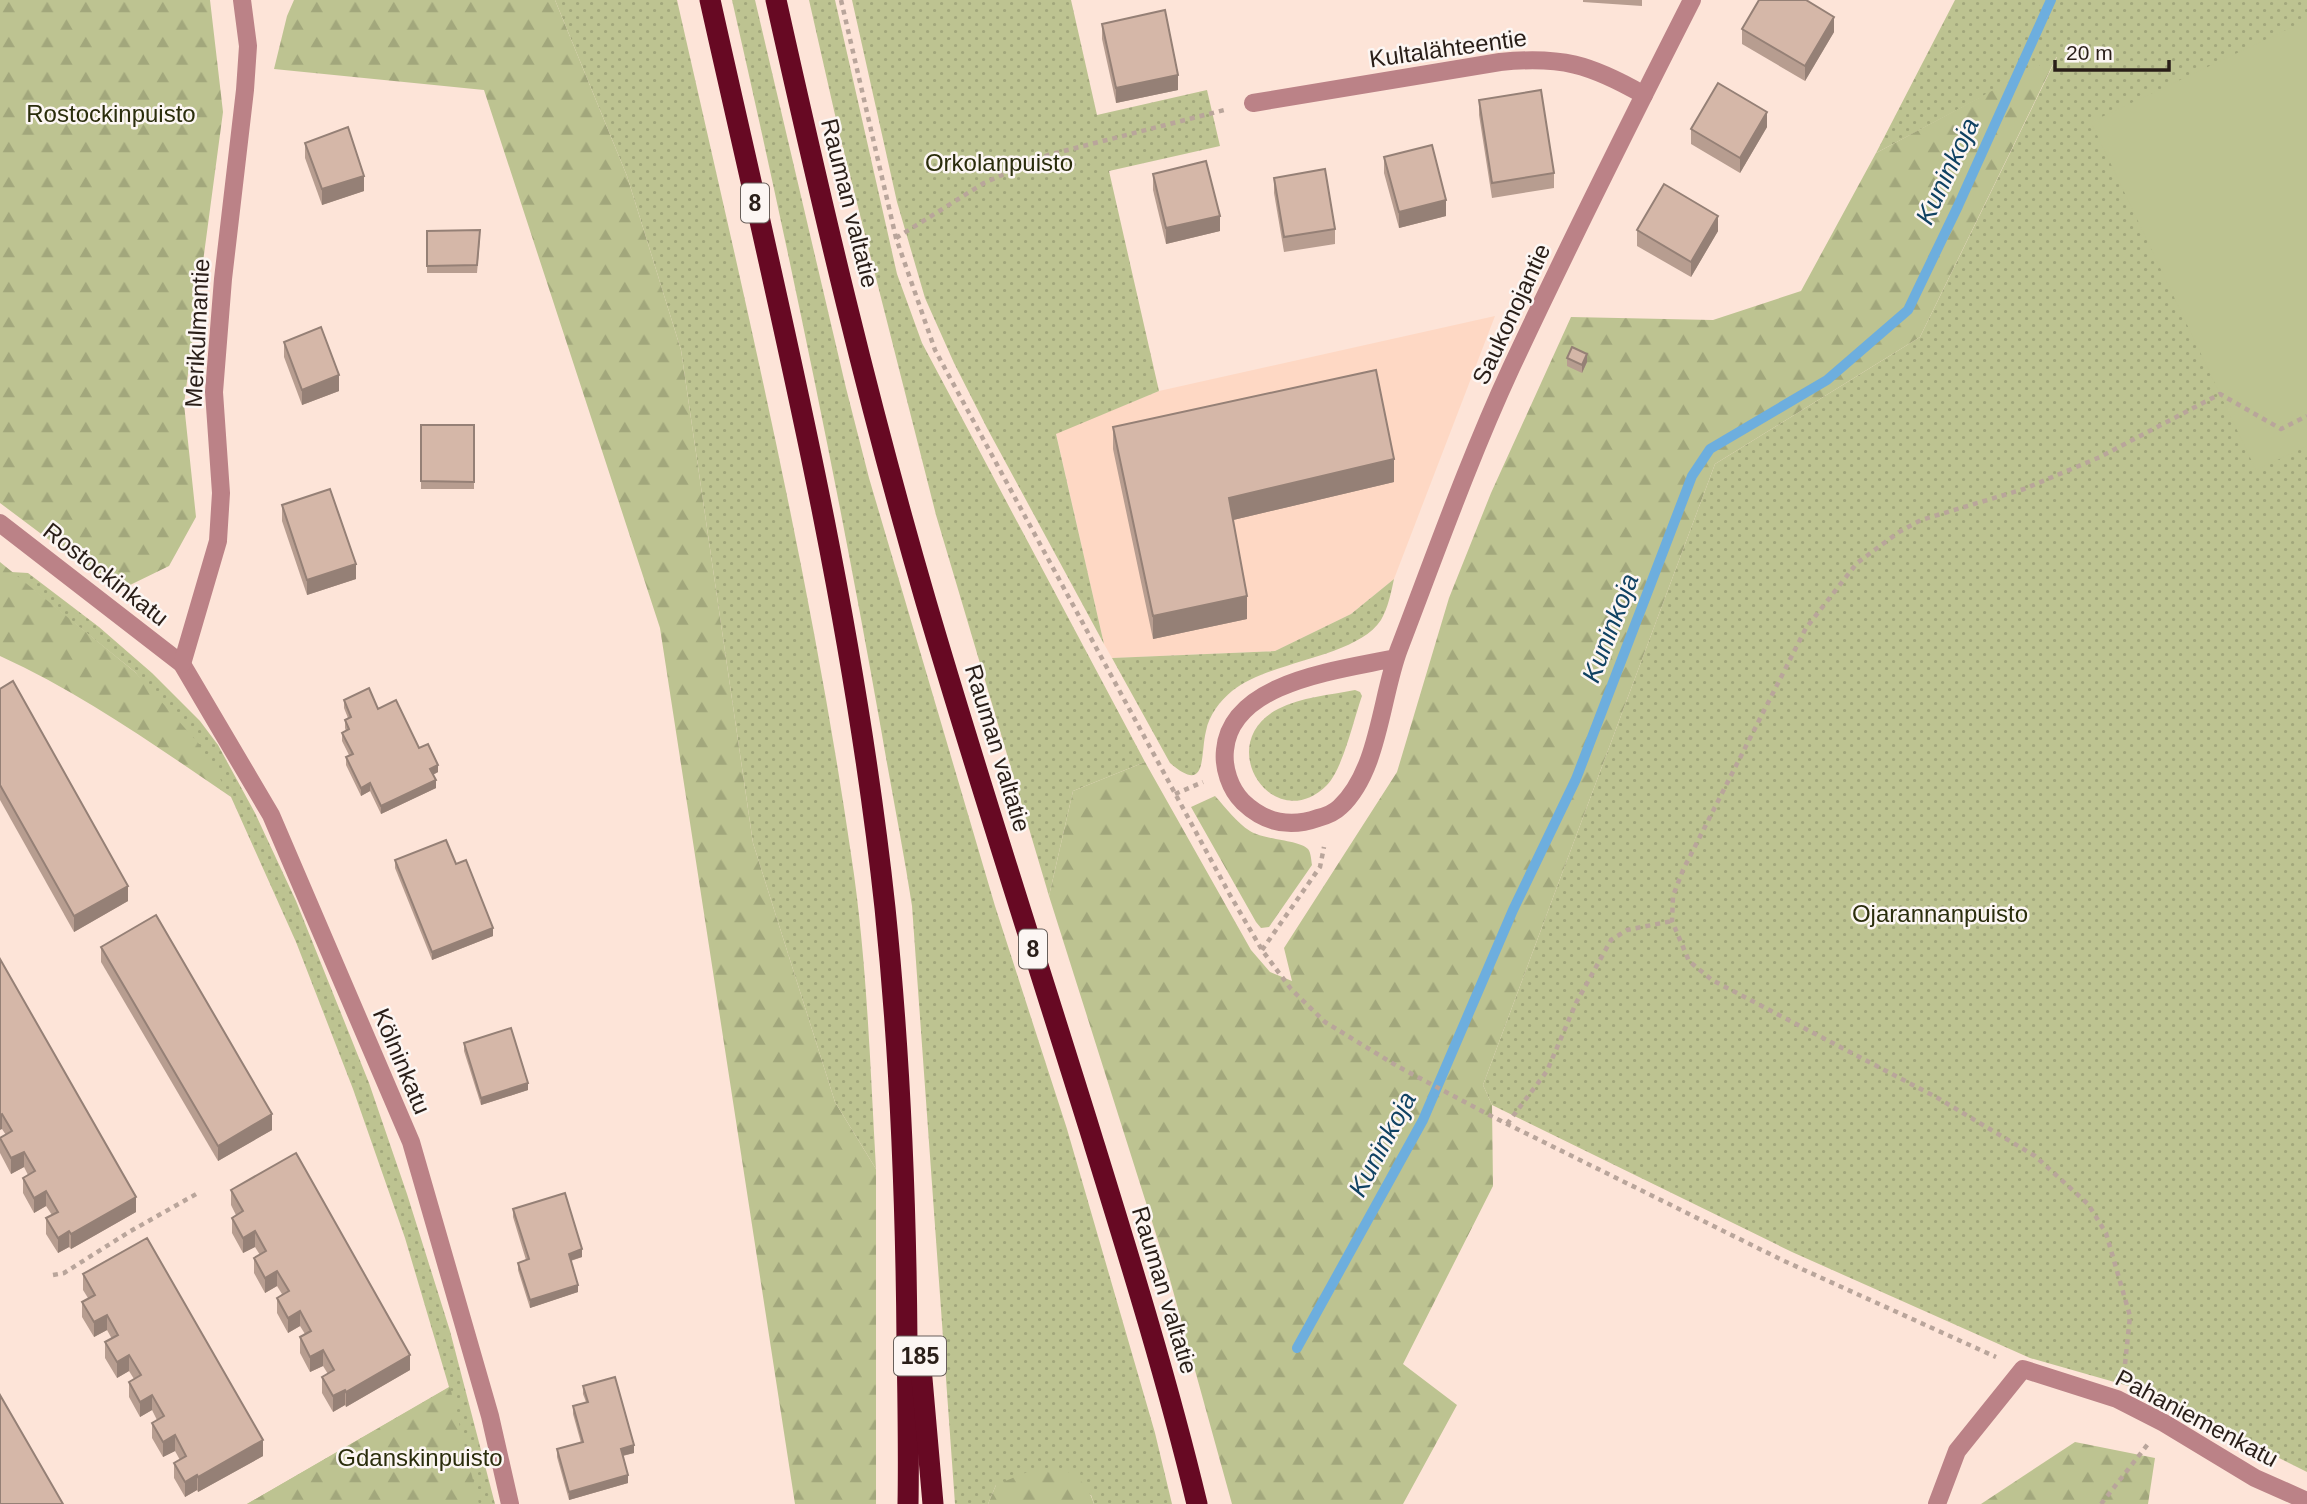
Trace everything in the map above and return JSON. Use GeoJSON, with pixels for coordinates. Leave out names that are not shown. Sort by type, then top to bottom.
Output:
{"type":"FeatureCollection","features":[{"type":"Feature","properties":{"kind":"highway","name":"8"},"geometry":{"type":"LineString","coordinates":[[710,0],[801,407],[835,578],[885,907],[898,1058],[906,1207],[908,1504]]}},
{"type":"Feature","properties":{"kind":"highway","name":"Rauman valtatie"},"geometry":{"type":"LineString","coordinates":[[776,0],[818,187],[895,493],[980,779],[1139,1290],[1178,1425],[1197,1504]]}},
{"type":"Feature","properties":{"kind":"highway","name":"185"},"geometry":{"type":"LineString","coordinates":[[906,1207],[933,1504]]}},
{"type":"Feature","properties":{"kind":"street","name":"Merikulmantie"},"geometry":{"type":"LineString","coordinates":[[182,664],[218,541],[221,493],[214,392],[223,279],[245,90],[248,46],[242,0]]}},
{"type":"Feature","properties":{"kind":"street","name":"Saukonojantie"},"geometry":{"type":"LineString","coordinates":[[1330,814],[1350,796],[1366,766],[1395,658],[1439,542],[1510,370],[1692,0]]}},
{"type":"Feature","properties":{"kind":"street","name":"Kultalähteentie"},"geometry":{"type":"LineString","coordinates":[[1253,103],[1500,62],[1533,59],[1593,68],[1644,95]]}},
{"type":"Feature","properties":{"kind":"street","name":"Rostockinkatu"},"geometry":{"type":"LineString","coordinates":[[0,523],[182,664]]}},
{"type":"Feature","properties":{"kind":"street"},"geometry":{"type":"LineString","coordinates":[[1330,814],[1306,822],[1287,824],[1269,820],[1255,811],[1241,800],[1229,778],[1224,757],[1227,734],[1242,711],[1253,701],[1280,688],[1312,677],[1395,658]]}},
{"type":"Feature","properties":{"kind":"street","name":"Kölninkatu"},"geometry":{"type":"LineString","coordinates":[[182,664],[271,815],[411,1142],[491,1416],[510,1504]]}},
{"type":"Feature","properties":{"kind":"street"},"geometry":{"type":"LineString","coordinates":[[1937,1504],[1957,1451],[2023,1369]]}},
{"type":"Feature","properties":{"kind":"street","name":"Pahaniemenkatu"},"geometry":{"type":"LineString","coordinates":[[2023,1369],[2117,1399],[2164,1423],[2255,1478],[2307,1501]]}},
{"type":"Feature","properties":{"kind":"path"},"geometry":{"type":"LineString","coordinates":[[841,0],[895,238],[935,351],[1262,950],[1292,989],[1325,1022],[1397,1066],[1493,1117],[1782,1260],[2023,1369]]}},
{"type":"Feature","properties":{"kind":"path"},"geometry":{"type":"LineString","coordinates":[[895,238],[984,183],[1048,155],[1253,103]]}},
{"type":"Feature","properties":{"kind":"path"},"geometry":{"type":"LineString","coordinates":[[2117,1399],[2123,1378],[2130,1316],[2106,1233],[2088,1204],[2035,1156],[1936,1097],[1712,980],[1689,961],[1672,921],[1673,896],[1806,628],[1857,563],[1899,532],[1921,520],[2024,489],[2100,457],[2220,394],[2281,429],[2307,416]]}},
{"type":"Feature","properties":{"kind":"path"},"geometry":{"type":"LineString","coordinates":[[1262,950],[1320,867],[1330,814]]}},
{"type":"Feature","properties":{"kind":"path"},"geometry":{"type":"LineString","coordinates":[[1507,1124],[1546,1071],[1576,1003],[1611,940],[1627,930],[1672,921]]}},
{"type":"Feature","properties":{"kind":"path"},"geometry":{"type":"LineString","coordinates":[[53,1275],[64,1273],[198,1193]]}},
{"type":"Feature","properties":{"kind":"path"},"geometry":{"type":"LineString","coordinates":[[2101,1504],[2164,1423]]}},
{"type":"Feature","properties":{"kind":"shaded area"},"geometry":{"type":"Polygon","coordinates":[[[1495,316],[1394,579],[1351,614],[1275,651],[1112,658],[1104,644],[1056,433],[1159,391],[1495,316]]]}},
{"type":"Feature","properties":{"kind":"green space","name":"Rostockinpuisto"},"geometry":{"type":"Polygon","coordinates":[[[0,0],[210,0],[223,112],[184,404],[196,517],[169,566],[128,586],[88,569],[0,503],[0,0]]]}},
{"type":"Feature","properties":{"kind":"green space"},"geometry":{"type":"Polygon","coordinates":[[[294,0],[555,0],[627,176],[681,350],[753,843],[835,1102],[876,1169],[876,1504],[795,1504],[660,628],[484,90],[274,69],[287,16],[294,0]]]}},
{"type":"Feature","properties":{"kind":"green space"},"geometry":{"type":"Polygon","coordinates":[[[555,0],[677,0],[772,425],[834,746],[861,932],[876,1169],[835,1102],[753,843],[681,350],[627,176],[555,0]]]}},
{"type":"Feature","properties":{"kind":"green space"},"geometry":{"type":"Polygon","coordinates":[[[732,0],[755,0],[869,478],[995,906],[1067,1129],[1155,1433],[1172,1504],[1094,1504],[1091,1495],[996,1485],[988,1504],[955,1504],[912,906],[865,638],[829,455],[732,0]]]}},
{"type":"Feature","properties":{"kind":"green space"},"geometry":{"type":"Polygon","coordinates":[[[809,0],[835,0],[897,274],[922,343],[1145,762],[1073,791],[1049,896],[936,515],[838,128],[809,0]]]}},
{"type":"Feature","properties":{"kind":"green space","name":"Orkolanpuisto"},"geometry":{"type":"Polygon","coordinates":[[[852,0],[1071,0],[1097,115],[1207,90],[1220,146],[1109,171],[1159,391],[1056,434],[1104,644],[987,428],[925,298],[897,202],[852,0]]]}},
{"type":"Feature","properties":{"kind":"green space","name":"Ojarannanpuisto"},"geometry":{"type":"Polygon","coordinates":[[[1955,0],[2307,0],[2307,1472],[2146,1391],[2030,1358],[1792,1252],[1492,1105],[1483,1085],[1715,464],[1920,337],[2057,57],[1876,153],[1955,0]]]}},
{"type":"Feature","properties":{"kind":"green space"},"geometry":{"type":"Polygon","coordinates":[[[2307,20],[2307,446],[2256,470],[2091,122],[2307,20]]]}},
{"type":"Feature","properties":{"kind":"green space"},"geometry":{"type":"Polygon","coordinates":[[[2057,56],[1920,337],[1715,464],[1483,1085],[1492,1105],[1493,1186],[1403,1364],[1457,1405],[1403,1504],[1232,1504],[1167,1269],[1049,896],[1073,791],[1145,762],[1251,950],[1270,972],[1292,981],[1284,948],[1397,772],[1449,598],[1491,493],[1571,317],[1713,320],[1801,291],[1876,153],[2057,56]]]}},
{"type":"Feature","properties":{"kind":"green space"},"geometry":{"type":"Polygon","coordinates":[[[0,562],[135,672],[199,744],[231,797],[90,704],[0,656],[0,562]]]}},
{"type":"Feature","properties":{"kind":"green space"},"geometry":{"type":"Polygon","coordinates":[[[11,572],[28,573],[99,627],[152,673],[200,721],[218,745],[255,813],[296,901],[369,1083],[450,1331],[495,1504],[247,1504],[449,1387],[405,1238],[353,1089],[296,942],[231,797],[135,672],[11,572]]]}},
{"type":"Feature","properties":{"kind":"green space"},"geometry":{"type":"Polygon","coordinates":[[[1394,579],[1381,620],[1369,633],[1333,651],[1268,672],[1232,691],[1210,719],[1200,768],[1197,773],[1191,775],[1170,763],[1112,658],[1275,651],[1351,614],[1394,579]]]}},
{"type":"Feature","properties":{"kind":"green space"},"geometry":{"type":"Polygon","coordinates":[[[1355,690],[1362,696],[1343,756],[1327,785],[1307,798],[1288,800],[1271,793],[1258,780],[1250,762],[1250,743],[1259,724],[1287,705],[1355,690]]]}},
{"type":"Feature","properties":{"kind":"green space"},"geometry":{"type":"Polygon","coordinates":[[[1215,796],[1236,820],[1250,831],[1304,846],[1310,852],[1312,865],[1269,927],[1261,928],[1256,922],[1191,807],[1215,796]]]}},
{"type":"Feature","properties":{"kind":"green space","name":"Gdanskinpuisto"},"geometry":{"type":"Polygon","coordinates":[[[450,1387],[479,1504],[247,1504],[450,1387]]]}},
{"type":"Feature","properties":{"kind":"green space"},"geometry":{"type":"Polygon","coordinates":[[[2075,1442],[2155,1458],[2148,1504],[1981,1504],[2075,1442]]]}},
{"type":"Feature","properties":{"kind":"green space"},"geometry":{"type":"Polygon","coordinates":[[[1057,1467],[1080,1481],[1088,1490],[1094,1504],[988,1504],[996,1485],[1032,1470],[1057,1467]]]}},
{"type":"Feature","properties":{"kind":"building"},"geometry":{"type":"Polygon","coordinates":[[[1759,0],[1806,0],[1834,17],[1805,66],[1742,29],[1759,0]]]}},
{"type":"Feature","properties":{"kind":"building"},"geometry":{"type":"Polygon","coordinates":[[[1165,10],[1178,75],[1116,88],[1102,24],[1165,10]]]}},
{"type":"Feature","properties":{"kind":"building"},"geometry":{"type":"Polygon","coordinates":[[[1718,83],[1767,112],[1740,158],[1691,129],[1718,83]]]}},
{"type":"Feature","properties":{"kind":"building"},"geometry":{"type":"Polygon","coordinates":[[[1541,90],[1554,173],[1492,183],[1479,100],[1541,90]]]}},
{"type":"Feature","properties":{"kind":"building"},"geometry":{"type":"Polygon","coordinates":[[[348,127],[364,176],[322,189],[305,143],[348,127]]]}},
{"type":"Feature","properties":{"kind":"building"},"geometry":{"type":"Polygon","coordinates":[[[1432,145],[1446,200],[1399,212],[1384,157],[1432,145]]]}},
{"type":"Feature","properties":{"kind":"building"},"geometry":{"type":"Polygon","coordinates":[[[1206,161],[1220,216],[1166,228],[1153,174],[1206,161]]]}},
{"type":"Feature","properties":{"kind":"building"},"geometry":{"type":"Polygon","coordinates":[[[1325,169],[1335,229],[1284,237],[1274,178],[1325,169]]]}},
{"type":"Feature","properties":{"kind":"building"},"geometry":{"type":"Polygon","coordinates":[[[1664,184],[1718,216],[1691,262],[1637,230],[1664,184]]]}},
{"type":"Feature","properties":{"kind":"building"},"geometry":{"type":"Polygon","coordinates":[[[480,230],[477,265],[427,266],[427,231],[480,230]]]}},
{"type":"Feature","properties":{"kind":"building"},"geometry":{"type":"Polygon","coordinates":[[[321,327],[339,375],[302,390],[284,342],[321,327]]]}},
{"type":"Feature","properties":{"kind":"building"},"geometry":{"type":"Polygon","coordinates":[[[1572,347],[1587,354],[1582,365],[1567,358],[1572,347]]]}},
{"type":"Feature","properties":{"kind":"building"},"geometry":{"type":"Polygon","coordinates":[[[1376,370],[1394,459],[1229,498],[1247,596],[1153,616],[1113,427],[1376,370]]]}},
{"type":"Feature","properties":{"kind":"building"},"geometry":{"type":"Polygon","coordinates":[[[421,425],[474,425],[474,482],[421,481],[421,425]]]}},
{"type":"Feature","properties":{"kind":"building"},"geometry":{"type":"Polygon","coordinates":[[[330,489],[356,564],[307,580],[282,505],[330,489]]]}},
{"type":"Feature","properties":{"kind":"building"},"geometry":{"type":"Polygon","coordinates":[[[13,681],[128,886],[74,916],[0,785],[0,689],[13,681]]]}},
{"type":"Feature","properties":{"kind":"building"},"geometry":{"type":"Polygon","coordinates":[[[369,688],[378,709],[396,700],[419,748],[428,744],[438,765],[430,769],[436,780],[381,806],[370,783],[361,788],[346,757],[353,754],[342,733],[349,729],[345,720],[351,717],[344,700],[369,688]]]}},
{"type":"Feature","properties":{"kind":"building"},"geometry":{"type":"Polygon","coordinates":[[[446,840],[456,864],[466,860],[493,928],[432,952],[395,860],[446,840]]]}},
{"type":"Feature","properties":{"kind":"building"},"geometry":{"type":"Polygon","coordinates":[[[156,915],[272,1114],[218,1146],[101,947],[156,915]]]}},
{"type":"Feature","properties":{"kind":"building"},"geometry":{"type":"Polygon","coordinates":[[[0,959],[136,1197],[71,1234],[69,1231],[58,1238],[46,1218],[58,1212],[46,1191],[34,1198],[23,1178],[35,1171],[24,1152],[11,1158],[0,1138],[12,1131],[2,1114],[0,1115],[0,959]]]}},
{"type":"Feature","properties":{"kind":"building"},"geometry":{"type":"Polygon","coordinates":[[[511,1028],[528,1083],[481,1098],[464,1043],[511,1028]]]}},
{"type":"Feature","properties":{"kind":"building"},"geometry":{"type":"Polygon","coordinates":[[[296,1153],[410,1355],[346,1392],[345,1390],[333,1396],[322,1377],[334,1370],[323,1350],[310,1357],[300,1337],[311,1331],[300,1311],[288,1318],[277,1298],[289,1291],[277,1271],[265,1278],[254,1258],[266,1251],[255,1231],[243,1238],[232,1218],[243,1211],[231,1190],[296,1153]]]}},
{"type":"Feature","properties":{"kind":"building"},"geometry":{"type":"Polygon","coordinates":[[[565,1193],[582,1249],[569,1254],[578,1285],[530,1300],[518,1263],[529,1259],[513,1209],[565,1193]]]}},
{"type":"Feature","properties":{"kind":"building"},"geometry":{"type":"Polygon","coordinates":[[[147,1238],[263,1440],[185,1482],[174,1463],[186,1456],[175,1435],[163,1442],[152,1423],[164,1416],[152,1395],[140,1402],[129,1382],[141,1375],[129,1355],[117,1362],[105,1342],[118,1335],[107,1315],[94,1322],[82,1302],[95,1295],[83,1274],[147,1238]]]}},
{"type":"Feature","properties":{"kind":"building"},"geometry":{"type":"Polygon","coordinates":[[[615,1377],[634,1445],[621,1449],[628,1475],[569,1492],[557,1449],[583,1442],[573,1406],[588,1402],[583,1386],[615,1377]]]}},
{"type":"Feature","properties":{"kind":"building"},"geometry":{"type":"Polygon","coordinates":[[[0,1395],[63,1504],[0,1504],[0,1395]]]}},
{"type":"Feature","properties":{"kind":"waterway","name":"Kuninkoja"},"geometry":{"type":"LineString","coordinates":[[1297,1348],[1423,1120],[1513,910],[1576,779],[1692,476],[1710,449],[1827,380],[1908,310],[2051,0]]}}]}
